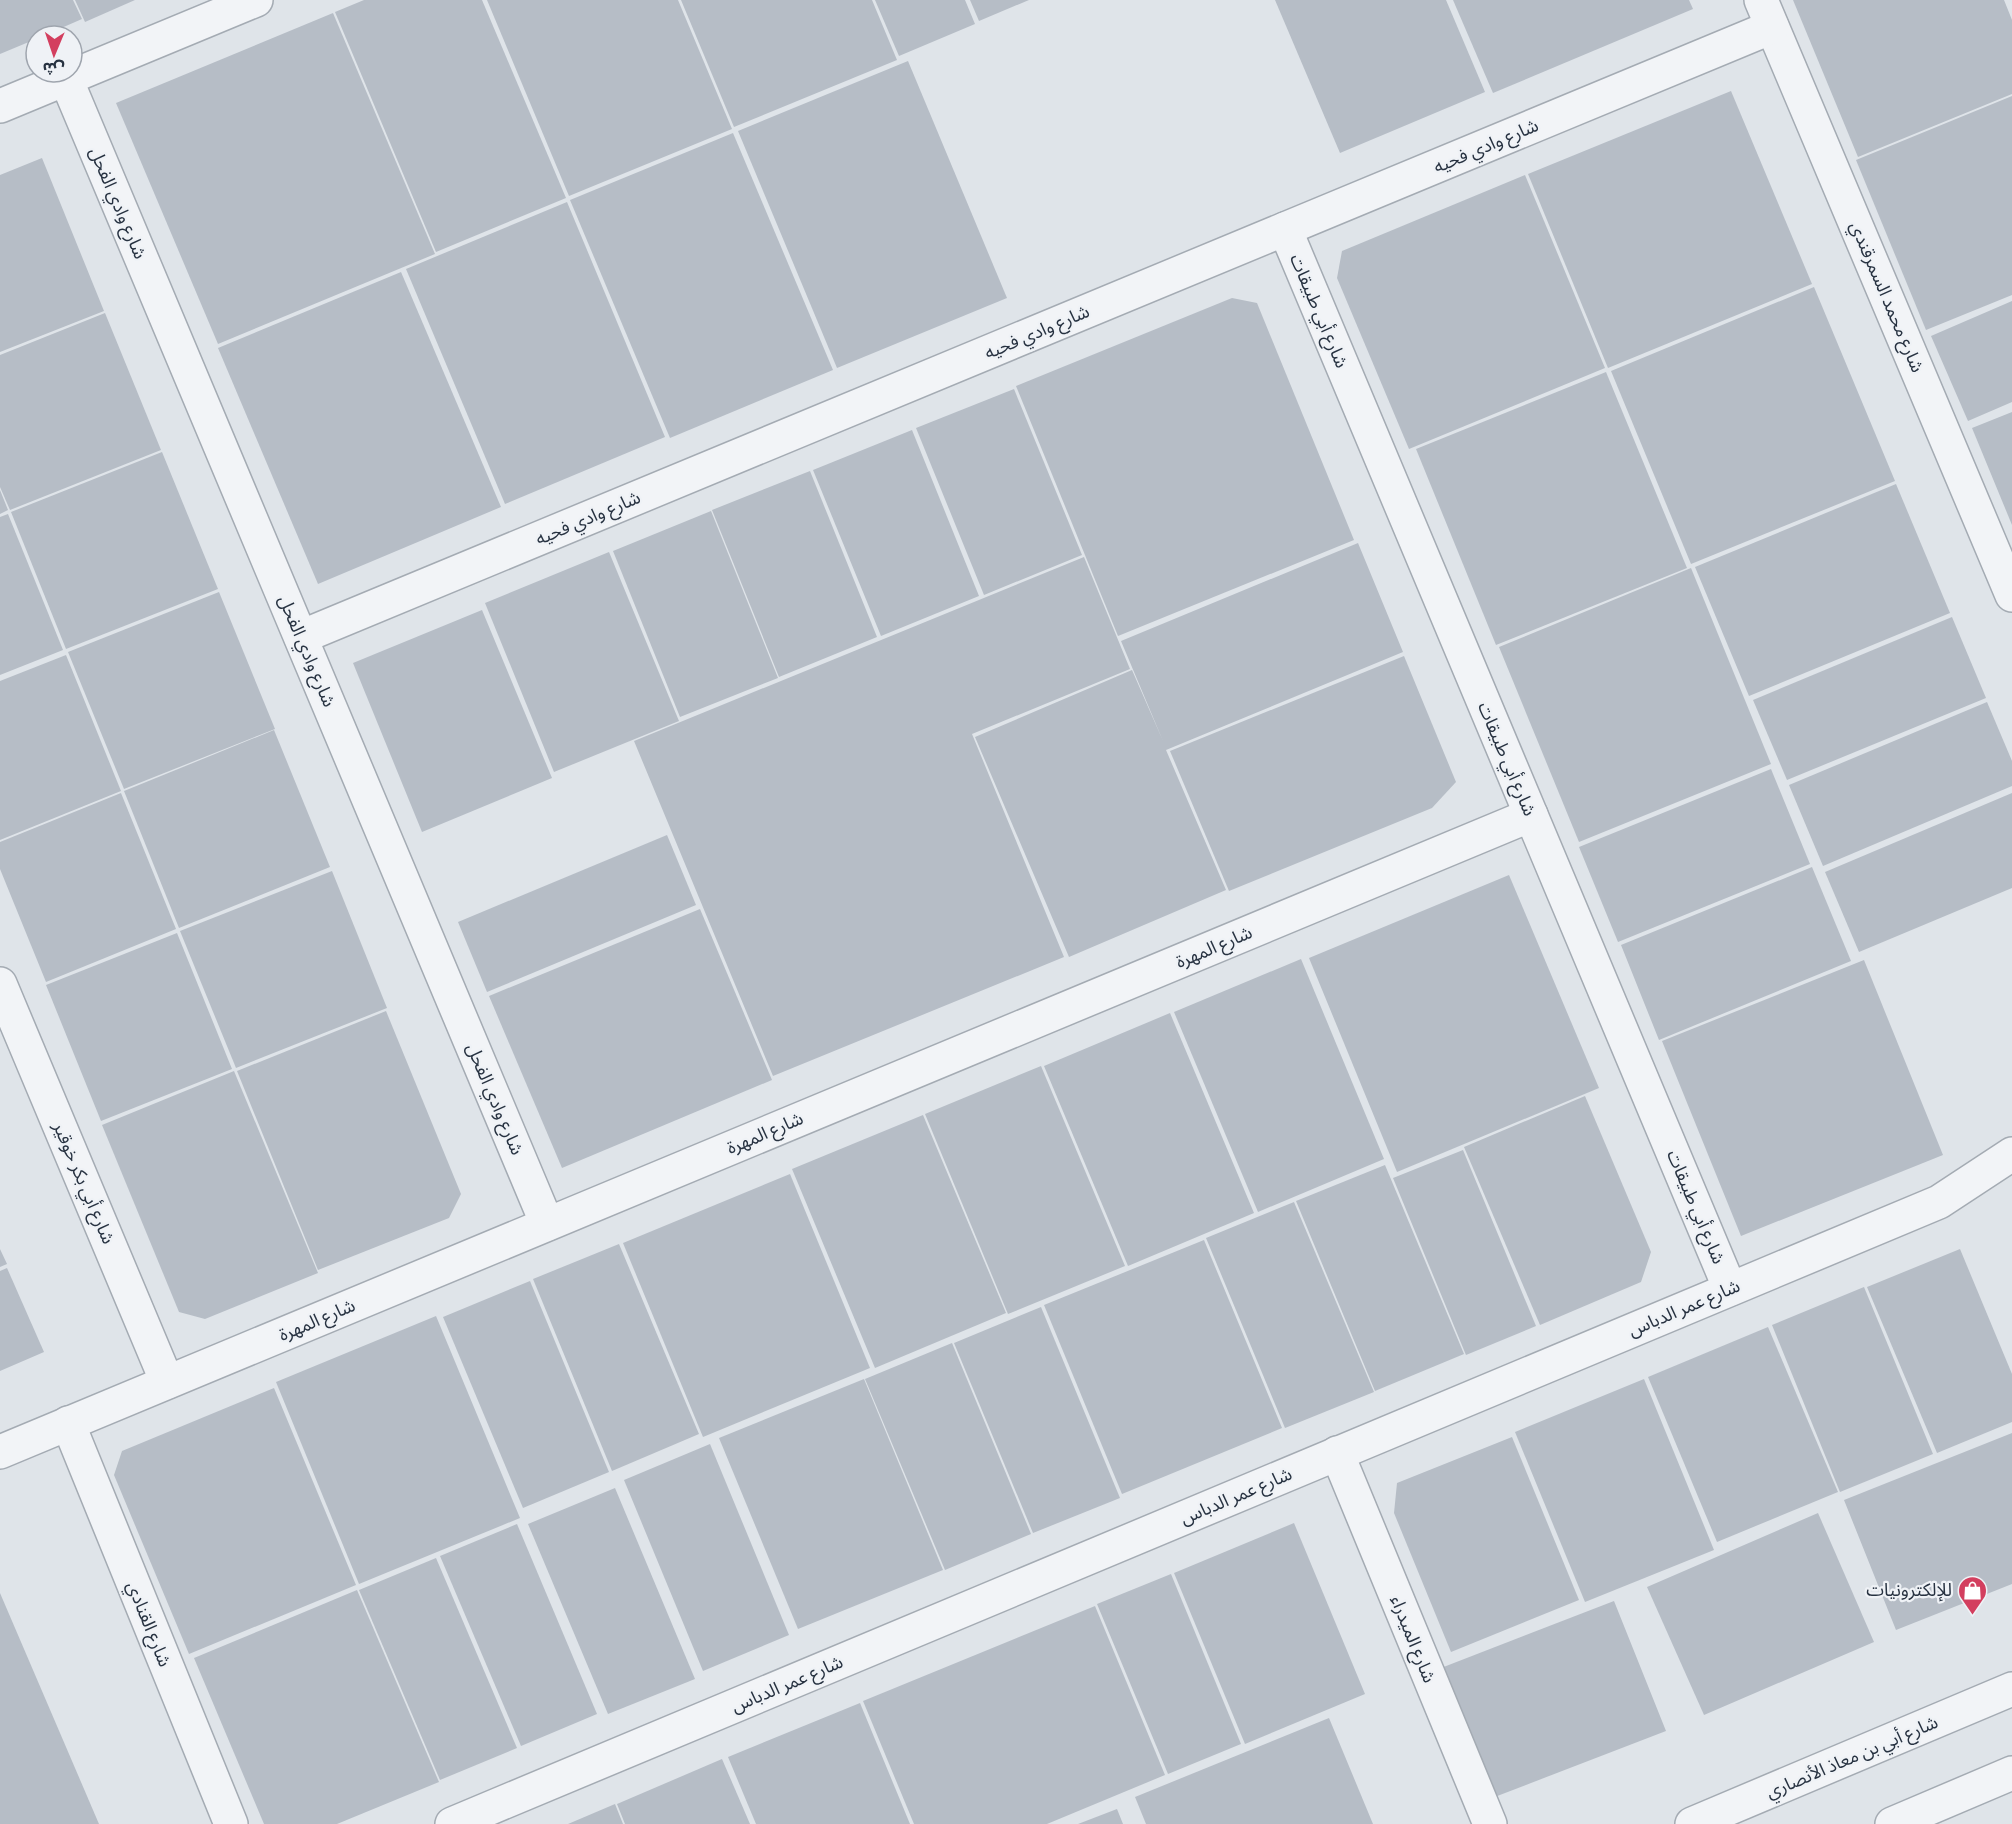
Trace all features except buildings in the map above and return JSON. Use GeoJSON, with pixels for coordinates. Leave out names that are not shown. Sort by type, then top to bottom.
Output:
{"type":"FeatureCollection","features":[{"type":"Feature","properties":{"kind":"street"},"geometry":{"type":"LineString","coordinates":[[84,72],[256,0]]}},
{"type":"Feature","properties":{"kind":"street","name":"شارع وادي فحيه"},"geometry":{"type":"LineString","coordinates":[[301,637],[1285,229],[1767,13]]}},
{"type":"Feature","properties":{"kind":"street","name":"شارع محمد السمرقندي"},"geometry":{"type":"LineString","coordinates":[[1767,13],[2012,595]]}},
{"type":"Feature","properties":{"kind":"street"},"geometry":{"type":"LineString","coordinates":[[0,106],[54,84]]}},
{"type":"Feature","properties":{"kind":"street","name":"شارع وادي الفحل"},"geometry":{"type":"LineString","coordinates":[[68,84],[547,1224]]}},
{"type":"Feature","properties":{"kind":"street","name":"شارع أبي طبيقات"},"geometry":{"type":"LineString","coordinates":[[1285,229],[1730,1289]]}},
{"type":"Feature","properties":{"kind":"street","name":"شارع المهرة"},"geometry":{"type":"LineString","coordinates":[[0,1452],[1531,815]]}},
{"type":"Feature","properties":{"kind":"street","name":"شارع أبي بكر خوقير"},"geometry":{"type":"LineString","coordinates":[[0,984],[167,1382]]}},
{"type":"Feature","properties":{"kind":"street","name":"شارع عمر الدباس"},"geometry":{"type":"LineString","coordinates":[[452,1824],[1939,1202],[2012,1154]]}},
{"type":"Feature","properties":{"kind":"street","name":"شارع القنادي"},"geometry":{"type":"LineString","coordinates":[[68,1423],[231,1824]]}},
{"type":"Feature","properties":{"kind":"street","name":"شارع الميدراء"},"geometry":{"type":"LineString","coordinates":[[1337,1453],[1490,1824]]}},
{"type":"Feature","properties":{"kind":"street","name":"شارع أبي بن معاذ الأنصاري"},"geometry":{"type":"LineString","coordinates":[[1692,1824],[2012,1689]]}},
{"type":"Feature","properties":{"kind":"street"},"geometry":{"type":"LineString","coordinates":[[1892,1824],[2012,1773]]}},
{"type":"Feature","properties":{"kind":"place","name":"للإلكترونيات"},"geometry":{"type":"Point","coordinates":[1973,1616]}}]}
